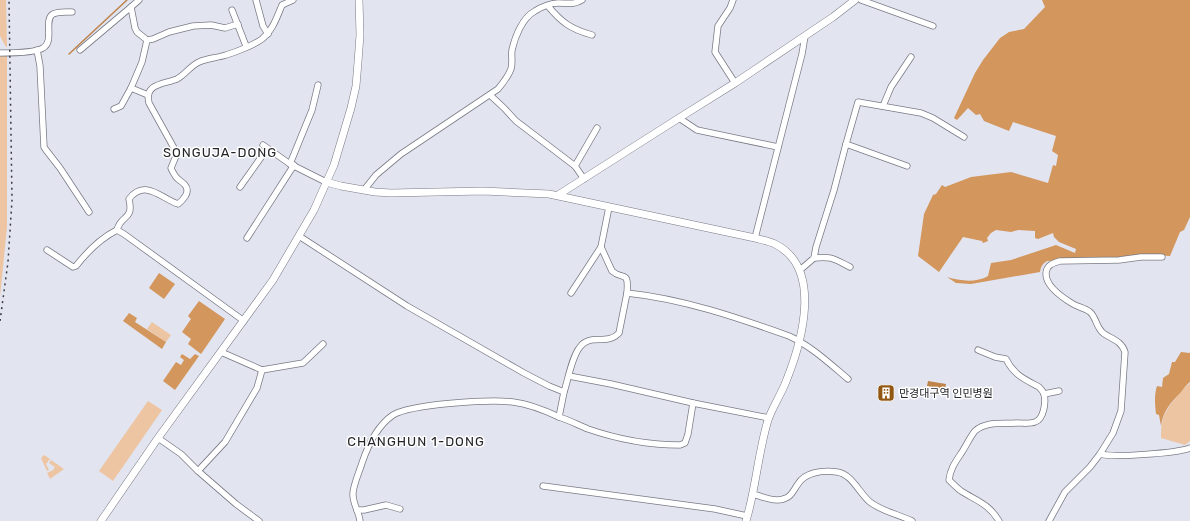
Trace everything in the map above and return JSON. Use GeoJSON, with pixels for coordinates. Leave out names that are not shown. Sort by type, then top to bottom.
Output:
{"type":"FeatureCollection","features":[{"type":"Feature","properties":{"kind":"street"},"geometry":{"type":"LineString","coordinates":[[80,50],[139,0]]}},
{"type":"Feature","properties":{"kind":"street"},"geometry":{"type":"LineString","coordinates":[[256,0],[263,26],[268,34]]}},
{"type":"Feature","properties":{"kind":"street"},"geometry":{"type":"LineString","coordinates":[[47,250],[73,267],[76,266],[90,250],[116,230],[119,223],[129,214],[131,210],[129,199],[132,195],[142,190],[153,191],[178,204],[187,194],[188,189],[176,177],[170,168],[176,156],[174,148],[149,103],[148,95],[155,86],[166,81],[175,80],[200,61],[226,55],[260,40],[268,34],[282,5],[293,0]]}},
{"type":"Feature","properties":{"kind":"street"},"geometry":{"type":"LineString","coordinates":[[101,521],[158,438],[273,280],[314,210],[334,165],[343,138],[356,86],[360,41],[359,0]]}},
{"type":"Feature","properties":{"kind":"street"},"geometry":{"type":"LineString","coordinates":[[364,190],[376,175],[401,154],[498,89],[505,81],[511,67],[512,51],[518,31],[526,19],[534,11],[553,3],[569,4],[577,3],[582,0]]}},
{"type":"Feature","properties":{"kind":"street"},"geometry":{"type":"LineString","coordinates":[[733,0],[730,8],[718,26],[715,52],[735,83]]}},
{"type":"Feature","properties":{"kind":"street"},"geometry":{"type":"LineString","coordinates":[[558,195],[735,83],[855,0]]}},
{"type":"Feature","properties":{"kind":"street"},"geometry":{"type":"LineString","coordinates":[[861,0],[933,26]]}},
{"type":"Feature","properties":{"kind":"street"},"geometry":{"type":"LineString","coordinates":[[553,3],[555,15],[569,26],[592,35]]}},
{"type":"Feature","properties":{"kind":"street"},"geometry":{"type":"LineString","coordinates":[[131,7],[135,28],[137,32],[146,40],[193,26],[225,28],[238,24]]}},
{"type":"Feature","properties":{"kind":"street"},"geometry":{"type":"LineString","coordinates":[[232,10],[246,46]]}},
{"type":"Feature","properties":{"kind":"street"},"geometry":{"type":"LineString","coordinates":[[0,53],[37,50],[43,48],[47,45],[49,36],[48,24],[50,16],[60,12],[72,12]]}},
{"type":"Feature","properties":{"kind":"street"},"geometry":{"type":"LineString","coordinates":[[755,238],[802,54],[805,36]]}},
{"type":"Feature","properties":{"kind":"street"},"geometry":{"type":"LineString","coordinates":[[114,109],[121,106],[131,88],[142,62],[146,40]]}},
{"type":"Feature","properties":{"kind":"street"},"geometry":{"type":"LineString","coordinates":[[37,50],[40,66],[44,147],[60,168],[89,212]]}},
{"type":"Feature","properties":{"kind":"street"},"geometry":{"type":"LineString","coordinates":[[883,106],[891,87],[911,57]]}},
{"type":"Feature","properties":{"kind":"street"},"geometry":{"type":"LineString","coordinates":[[247,238],[292,165],[312,110],[318,85]]}},
{"type":"Feature","properties":{"kind":"street"},"geometry":{"type":"LineString","coordinates":[[131,88],[148,95]]}},
{"type":"Feature","properties":{"kind":"street"},"geometry":{"type":"LineString","coordinates":[[490,95],[516,122],[575,166],[584,179]]}},
{"type":"Feature","properties":{"kind":"street"},"geometry":{"type":"LineString","coordinates":[[814,258],[858,102],[921,113],[933,118],[964,137]]}},
{"type":"Feature","properties":{"kind":"street"},"geometry":{"type":"LineString","coordinates":[[679,118],[697,130],[778,147]]}},
{"type":"Feature","properties":{"kind":"street"},"geometry":{"type":"LineString","coordinates":[[575,166],[597,128]]}},
{"type":"Feature","properties":{"kind":"street"},"geometry":{"type":"LineString","coordinates":[[846,144],[906,166]]}},
{"type":"Feature","properties":{"kind":"street"},"geometry":{"type":"LineString","coordinates":[[240,187],[265,147],[292,165],[326,182],[340,186],[391,193],[483,191],[534,192],[558,195],[755,238],[775,244],[788,253],[796,263],[803,278],[805,299],[803,325],[800,341],[787,379],[769,418],[753,494],[746,519],[715,509],[543,486]]}},
{"type":"Feature","properties":{"kind":"street"},"geometry":{"type":"LineString","coordinates":[[575,199],[578,183]]}},
{"type":"Feature","properties":{"kind":"street"},"geometry":{"type":"LineString","coordinates":[[571,293],[601,247],[609,207]]}},
{"type":"Feature","properties":{"kind":"street"},"geometry":{"type":"LineString","coordinates":[[116,230],[124,234],[244,321]]}},
{"type":"Feature","properties":{"kind":"street"},"geometry":{"type":"LineString","coordinates":[[299,236],[407,306],[524,373],[564,392]]}},
{"type":"Feature","properties":{"kind":"street"},"geometry":{"type":"LineString","coordinates":[[559,417],[564,392],[579,347],[590,340],[608,340],[615,337],[619,332],[628,283],[624,275],[615,273],[612,270],[601,247]]}},
{"type":"Feature","properties":{"kind":"street"},"geometry":{"type":"LineString","coordinates":[[800,270],[814,258],[827,257],[833,258],[850,267]]}},
{"type":"Feature","properties":{"kind":"street"},"geometry":{"type":"LineString","coordinates":[[1049,521],[1065,492],[1090,467],[1113,433],[1121,411],[1125,352],[1124,347],[1120,343],[1101,330],[1090,312],[1073,304],[1050,286],[1047,280],[1046,272],[1048,266],[1051,263],[1060,261],[1119,260],[1141,257],[1162,257]]}},
{"type":"Feature","properties":{"kind":"street"},"geometry":{"type":"LineString","coordinates":[[627,293],[655,296],[710,310],[800,341],[812,348],[848,379]]}},
{"type":"Feature","properties":{"kind":"street"},"geometry":{"type":"LineString","coordinates":[[221,352],[262,370],[303,363],[323,344]]}},
{"type":"Feature","properties":{"kind":"street"},"geometry":{"type":"LineString","coordinates":[[978,350],[995,357],[1006,359],[1010,367],[1018,376],[1042,389],[1045,400],[1040,419],[1036,422],[995,424],[981,427],[974,432],[950,472],[949,480],[960,490],[985,504],[999,521]]}},
{"type":"Feature","properties":{"kind":"street"},"geometry":{"type":"LineString","coordinates":[[198,471],[225,442],[257,388],[262,370]]}},
{"type":"Feature","properties":{"kind":"street"},"geometry":{"type":"LineString","coordinates":[[570,376],[769,418]]}},
{"type":"Feature","properties":{"kind":"street"},"geometry":{"type":"LineString","coordinates":[[1044,394],[1059,391]]}},
{"type":"Feature","properties":{"kind":"street"},"geometry":{"type":"LineString","coordinates":[[360,521],[352,494],[367,450],[382,425],[393,415],[403,411],[435,405],[504,401],[533,405],[559,417],[608,435],[647,444],[680,445],[685,443],[688,434],[693,403]]}},
{"type":"Feature","properties":{"kind":"street"},"geometry":{"type":"LineString","coordinates":[[158,438],[181,454],[236,504],[259,521]]}},
{"type":"Feature","properties":{"kind":"street"},"geometry":{"type":"LineString","coordinates":[[1100,454],[1150,454],[1190,448]]}},
{"type":"Feature","properties":{"kind":"street"},"geometry":{"type":"LineString","coordinates":[[753,494],[776,500],[786,499],[799,482],[809,474],[835,471],[848,476],[869,501],[881,510],[901,519],[912,521]]}},
{"type":"Feature","properties":{"kind":"street"},"geometry":{"type":"LineString","coordinates":[[357,510],[386,505],[400,509]]}},
{"type":"Feature","properties":{"kind":"shaded area"},"geometry":{"type":"Polygon","coordinates":[[[0,0],[6,0],[7,47],[0,36],[0,0]]]}},
{"type":"Feature","properties":{"kind":"shaded area"},"geometry":{"type":"Polygon","coordinates":[[[1042,0],[1190,0],[1190,217],[1184,230],[1180,232],[1170,256],[1152,255],[1047,261],[1042,266],[1040,272],[971,284],[956,283],[947,277],[957,280],[978,280],[988,276],[991,263],[1011,260],[1056,245],[1075,253],[1076,249],[1059,242],[1054,237],[1053,233],[1038,239],[1035,238],[1035,231],[1018,230],[1011,232],[996,230],[987,238],[988,241],[983,243],[982,241],[963,237],[939,272],[918,256],[924,214],[933,195],[936,194],[942,185],[945,187],[971,177],[1011,172],[1048,183],[1053,165],[1056,166],[1058,155],[1052,151],[1056,136],[1013,122],[1009,131],[984,121],[980,114],[976,115],[968,108],[957,120],[954,118],[975,73],[983,60],[1000,38],[1009,32],[1024,29],[1045,7],[1042,0]]]}},
{"type":"Feature","properties":{"kind":"shaded area"},"geometry":{"type":"Polygon","coordinates":[[[0,56],[7,56],[7,227],[0,297],[0,56]]]}},
{"type":"Feature","properties":{"kind":"shaded area"},"geometry":{"type":"Polygon","coordinates":[[[159,273],[175,284],[164,299],[149,288],[159,273]]]}},
{"type":"Feature","properties":{"kind":"shaded area"},"geometry":{"type":"Polygon","coordinates":[[[199,301],[225,319],[201,354],[188,344],[191,339],[182,332],[191,319],[188,316],[199,301]]]}},
{"type":"Feature","properties":{"kind":"shaded area"},"geometry":{"type":"Polygon","coordinates":[[[129,313],[137,318],[135,322],[166,342],[162,349],[123,321],[129,313]]]}},
{"type":"Feature","properties":{"kind":"shaded area"},"geometry":{"type":"Polygon","coordinates":[[[152,322],[171,335],[166,342],[147,329],[152,322]]]}},
{"type":"Feature","properties":{"kind":"shaded area"},"geometry":{"type":"Polygon","coordinates":[[[1181,352],[1190,353],[1190,382],[1168,407],[1161,426],[1159,415],[1156,414],[1156,389],[1157,386],[1162,387],[1163,378],[1169,374],[1172,362],[1175,362],[1181,352]]]}},
{"type":"Feature","properties":{"kind":"shaded area"},"geometry":{"type":"Polygon","coordinates":[[[182,354],[190,359],[195,354],[199,356],[175,390],[163,381],[176,362],[181,365],[184,360],[180,357],[182,354]]]}},
{"type":"Feature","properties":{"kind":"shaded area"},"geometry":{"type":"Polygon","coordinates":[[[928,381],[946,384],[945,389],[927,386],[928,381]]]}},
{"type":"Feature","properties":{"kind":"shaded area"},"geometry":{"type":"Polygon","coordinates":[[[1190,383],[1190,441],[1185,445],[1161,438],[1161,428],[1163,419],[1170,405],[1190,383]]]}},
{"type":"Feature","properties":{"kind":"shaded area"},"geometry":{"type":"Polygon","coordinates":[[[148,401],[162,410],[113,481],[99,471],[148,401]]]}},
{"type":"Feature","properties":{"kind":"shaded area"},"geometry":{"type":"Polygon","coordinates":[[[44,455],[50,459],[46,464],[49,470],[47,471],[41,458],[44,455]]]}},
{"type":"Feature","properties":{"kind":"shaded area"},"geometry":{"type":"Polygon","coordinates":[[[51,460],[64,469],[50,479],[47,473],[55,467],[49,463],[51,460]]]}},
{"type":"Feature","properties":{"kind":"waterway"},"geometry":{"type":"LineString","coordinates":[[69,54],[127,0]]}},
{"type":"Feature","properties":{"kind":"railway"},"geometry":{"type":"LineString","coordinates":[[0,321],[8,262],[12,200],[9,0]]}},
{"type":"Feature","properties":{"kind":"place","name":"만경대구역 인민병원"},"geometry":{"type":"Point","coordinates":[886,393]}},
{"type":"Feature","properties":{"kind":"district","name":"SONGUJA-DONG"},"geometry":{"type":"Point","coordinates":[220,152]}},
{"type":"Feature","properties":{"kind":"district","name":"CHANGHUN 1-DONG"},"geometry":{"type":"Point","coordinates":[416,441]}}]}
